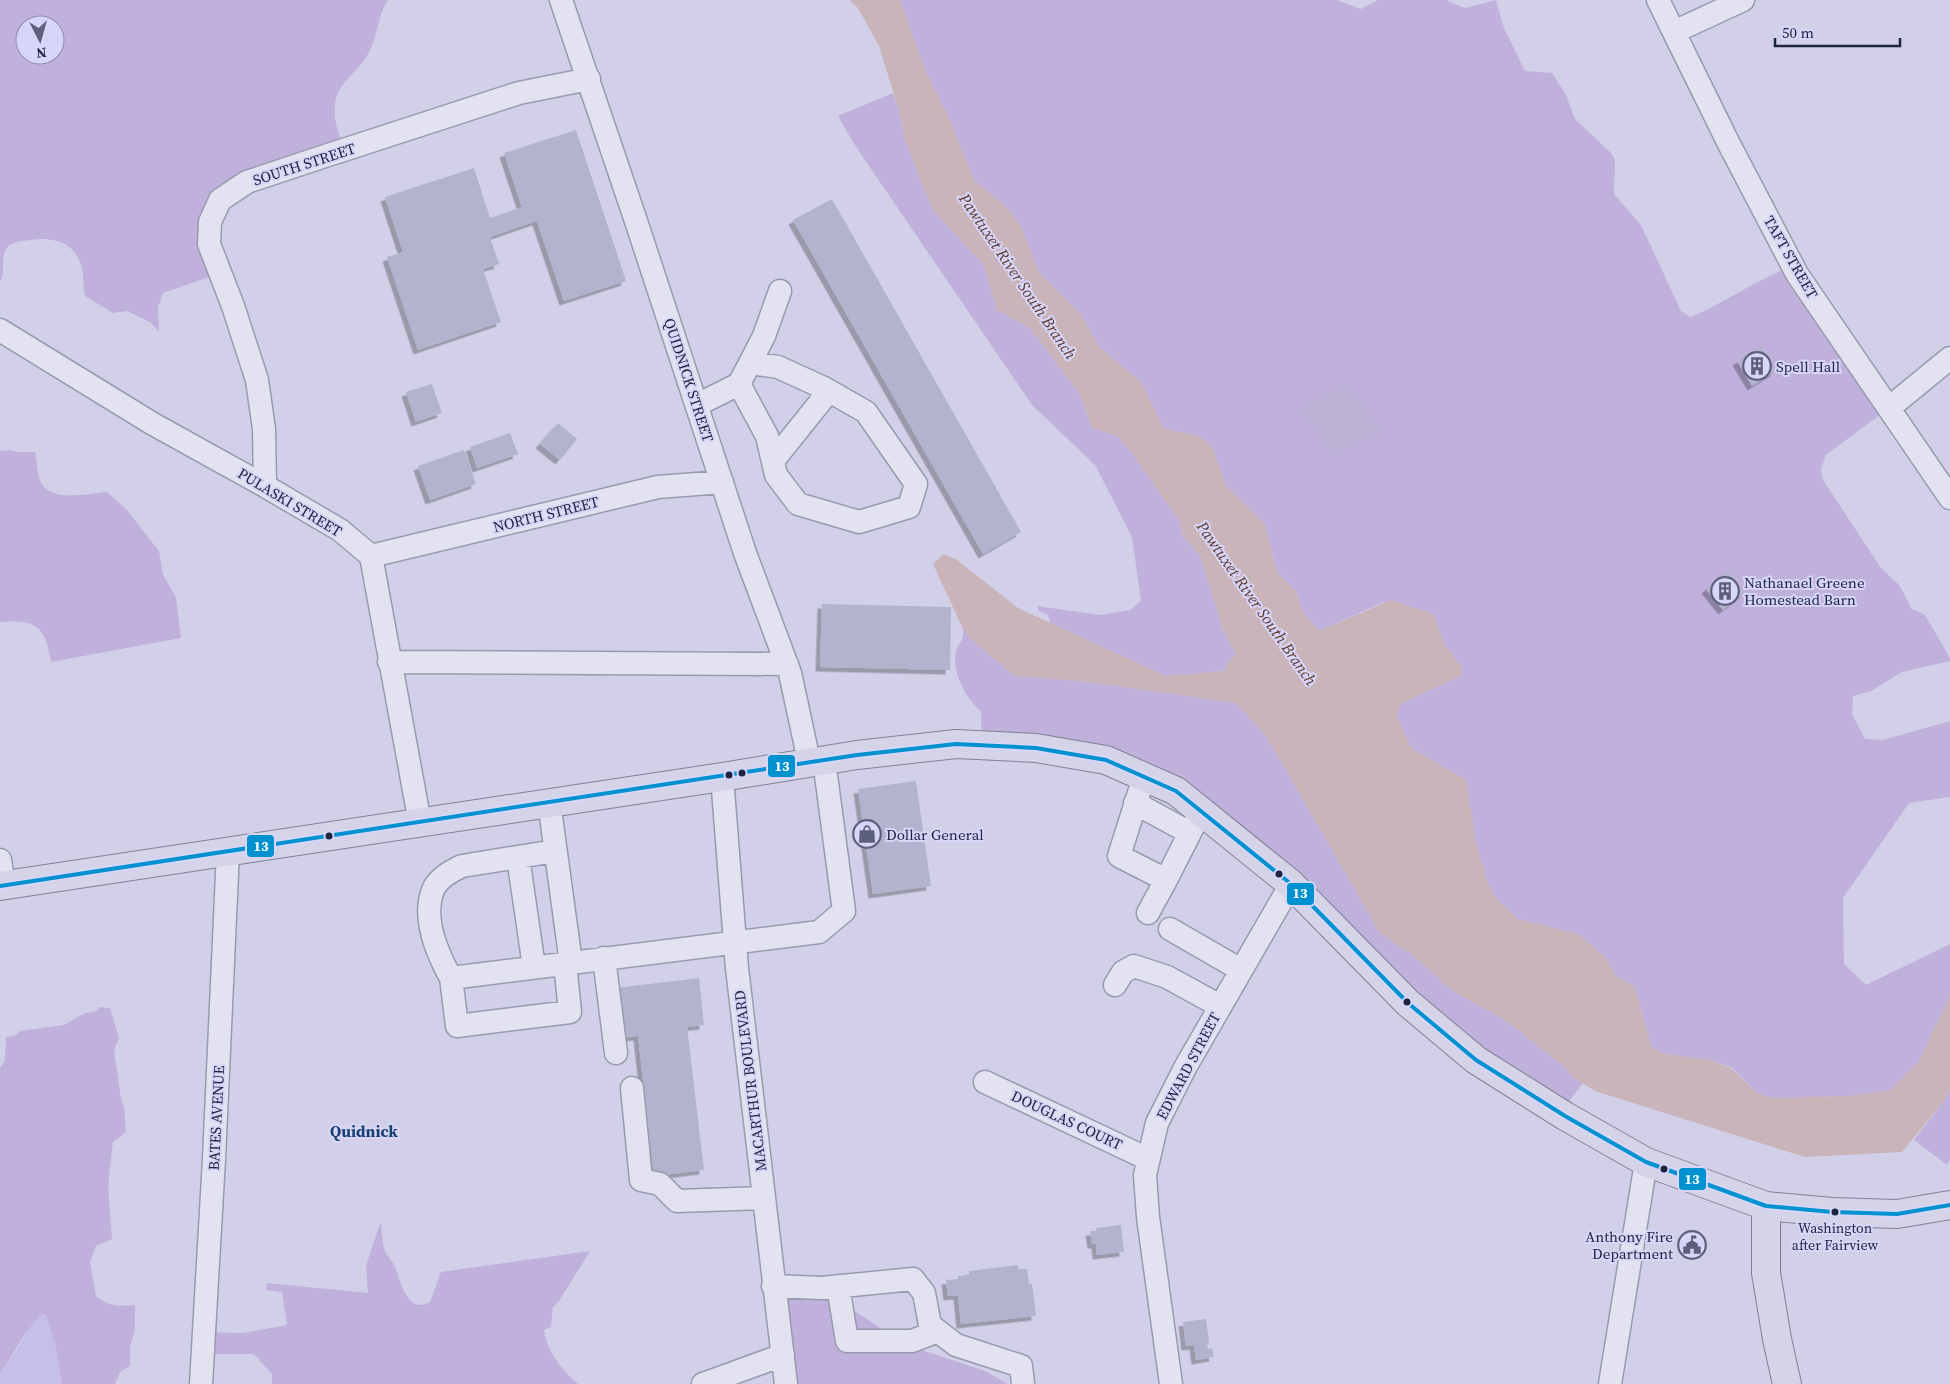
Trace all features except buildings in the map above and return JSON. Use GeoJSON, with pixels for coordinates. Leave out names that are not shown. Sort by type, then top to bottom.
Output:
{"type":"FeatureCollection","features":[{"type":"Feature","properties":{"kind":"main road"},"geometry":{"type":"LineString","coordinates":[[1,877],[228,852],[817,761],[956,744],[1036,748],[1106,760],[1176,791],[1196,822],[1292,884],[1408,1003],[1476,1060],[1565,1116],[1646,1162],[1766,1206],[1832,1212],[1898,1214],[1950,1205]]}},
{"type":"Feature","properties":{"kind":"main road"},"geometry":{"type":"LineString","coordinates":[[1766,1206],[1766,1273],[1776,1339],[1787,1384]]}},
{"type":"Feature","properties":{"kind":"street","name":"QUIDNICK STREET"},"geometry":{"type":"LineString","coordinates":[[561,0],[589,79],[746,554],[787,664],[817,761],[844,911],[819,932],[735,942]]}},
{"type":"Feature","properties":{"kind":"street","name":"TAFT STREET"},"geometry":{"type":"LineString","coordinates":[[1658,0],[1729,144],[1797,274],[1950,498]]}},
{"type":"Feature","properties":{"kind":"street"},"geometry":{"type":"LineString","coordinates":[[1674,32],[1743,0]]}},
{"type":"Feature","properties":{"kind":"street","name":"SOUTH STREET"},"geometry":{"type":"LineString","coordinates":[[265,486],[264,429],[257,380],[233,306],[209,244],[210,222],[220,200],[247,182],[322,157],[519,93],[589,79]]}},
{"type":"Feature","properties":{"kind":"street"},"geometry":{"type":"LineString","coordinates":[[697,404],[739,384],[764,336],[780,292]]}},
{"type":"Feature","properties":{"kind":"street","name":"PULASKI STREET"},"geometry":{"type":"LineString","coordinates":[[0,330],[153,424],[340,530],[370,556]]}},
{"type":"Feature","properties":{"kind":"street"},"geometry":{"type":"LineString","coordinates":[[1889,408],[1950,358]]}},
{"type":"Feature","properties":{"kind":"street"},"geometry":{"type":"LineString","coordinates":[[739,384],[767,436],[776,475],[798,504],[859,522],[908,507],[916,484],[866,412],[829,391],[778,367],[750,363]]}},
{"type":"Feature","properties":{"kind":"street"},"geometry":{"type":"LineString","coordinates":[[773,461],[829,391]]}},
{"type":"Feature","properties":{"kind":"street","name":"NORTH STREET"},"geometry":{"type":"LineString","coordinates":[[370,556],[658,487],[722,482]]}},
{"type":"Feature","properties":{"kind":"street"},"geometry":{"type":"LineString","coordinates":[[370,556],[420,823]]}},
{"type":"Feature","properties":{"kind":"street"},"geometry":{"type":"LineString","coordinates":[[389,662],[787,664]]}},
{"type":"Feature","properties":{"kind":"street","name":"MACARTHUR BOULEVARD"},"geometry":{"type":"LineString","coordinates":[[722,777],[735,942],[786,1384]]}},
{"type":"Feature","properties":{"kind":"street"},"geometry":{"type":"LineString","coordinates":[[1144,777],[1119,856],[1166,880]]}},
{"type":"Feature","properties":{"kind":"street"},"geometry":{"type":"LineString","coordinates":[[549,802],[555,851],[568,963],[570,1012],[457,1026],[451,978],[439,956],[432,932],[429,907],[433,889],[440,879],[462,866],[555,851]]}},
{"type":"Feature","properties":{"kind":"street"},"geometry":{"type":"LineString","coordinates":[[1135,803],[1196,822],[1148,913]]}},
{"type":"Feature","properties":{"kind":"street","name":"BATES AVENUE"},"geometry":{"type":"LineString","coordinates":[[201,1384],[215,1150],[228,852]]}},
{"type":"Feature","properties":{"kind":"street"},"geometry":{"type":"LineString","coordinates":[[518,857],[534,967]]}},
{"type":"Feature","properties":{"kind":"street","name":"EDWARD STREET"},"geometry":{"type":"LineString","coordinates":[[1171,1384],[1148,1217],[1145,1175],[1148,1159],[1157,1123],[1186,1066],[1292,884]]}},
{"type":"Feature","properties":{"kind":"street"},"geometry":{"type":"LineString","coordinates":[[1170,929],[1241,970]]}},
{"type":"Feature","properties":{"kind":"street"},"geometry":{"type":"LineString","coordinates":[[451,978],[735,942]]}},
{"type":"Feature","properties":{"kind":"street"},"geometry":{"type":"LineString","coordinates":[[604,958],[616,1053]]}},
{"type":"Feature","properties":{"kind":"street"},"geometry":{"type":"LineString","coordinates":[[1115,985],[1123,972],[1134,966],[1166,977],[1220,1006]]}},
{"type":"Feature","properties":{"kind":"street","name":"DOUGLAS COURT"},"geometry":{"type":"LineString","coordinates":[[985,1082],[1148,1159]]}},
{"type":"Feature","properties":{"kind":"street"},"geometry":{"type":"LineString","coordinates":[[632,1088],[642,1180],[660,1184],[677,1201],[764,1198]]}},
{"type":"Feature","properties":{"kind":"street"},"geometry":{"type":"LineString","coordinates":[[1610,1384],[1646,1162]]}},
{"type":"Feature","properties":{"kind":"street"},"geometry":{"type":"LineString","coordinates":[[774,1286],[822,1288],[913,1279],[924,1292],[930,1325],[956,1345],[1022,1366],[1022,1384]]}},
{"type":"Feature","properties":{"kind":"street"},"geometry":{"type":"LineString","coordinates":[[838,1286],[847,1341],[912,1342],[938,1331]]}},
{"type":"Feature","properties":{"kind":"street"},"geometry":{"type":"LineString","coordinates":[[702,1384],[783,1355]]}},
{"type":"Feature","properties":{"kind":"shaded area"},"geometry":{"type":"Polygon","coordinates":[[[0,0],[388,0],[384,6],[374,41],[368,54],[362,64],[342,86],[336,98],[335,119],[345,147],[257,174],[210,226],[218,274],[163,293],[158,307],[159,332],[151,323],[127,311],[113,313],[85,296],[80,262],[72,249],[60,242],[38,239],[11,244],[4,253],[0,282],[0,0]]]}},
{"type":"Feature","properties":{"kind":"shaded area"},"geometry":{"type":"Polygon","coordinates":[[[900,0],[1336,0],[1361,9],[1378,0],[1448,0],[1465,8],[1496,0],[1504,28],[1525,71],[1552,73],[1565,93],[1575,119],[1612,154],[1615,161],[1614,194],[1641,225],[1681,311],[1690,317],[1705,311],[1794,264],[1889,408],[1826,455],[1821,469],[1823,480],[1881,568],[1900,586],[1911,608],[1925,615],[1950,658],[1950,661],[1902,672],[1871,691],[1853,696],[1852,714],[1865,739],[1883,740],[1950,721],[1950,797],[1909,803],[1843,898],[1844,964],[1866,985],[1950,944],[1950,996],[1918,1063],[1891,1090],[1849,1096],[1770,1098],[1757,1093],[1731,1067],[1710,1060],[1665,1054],[1651,1046],[1635,987],[1616,976],[1605,957],[1578,934],[1518,919],[1496,899],[1488,884],[1476,843],[1466,780],[1411,748],[1397,716],[1400,704],[1462,675],[1461,666],[1445,645],[1433,614],[1384,602],[1319,631],[1302,611],[1296,591],[1277,572],[1265,524],[1225,485],[1213,448],[1201,437],[1163,428],[1141,382],[1099,347],[1082,316],[1039,273],[1022,229],[1009,210],[974,180],[948,116],[924,68],[900,0]]]}},
{"type":"Feature","properties":{"kind":"shaded area"},"geometry":{"type":"Polygon","coordinates":[[[893,93],[901,117],[905,140],[932,208],[984,265],[997,310],[1030,328],[1081,396],[1092,428],[1133,441],[1153,454],[1161,467],[1175,499],[1183,536],[1200,556],[1224,632],[1236,654],[1227,664],[1225,671],[1166,676],[1050,623],[1048,615],[1039,611],[1037,606],[1100,615],[1130,610],[1141,601],[1132,537],[1095,465],[1032,405],[854,144],[838,116],[893,93]]]}},
{"type":"Feature","properties":{"kind":"shaded area"},"geometry":{"type":"Polygon","coordinates":[[[1348,382],[1382,432],[1333,455],[1299,409],[1348,382]]]}},
{"type":"Feature","properties":{"kind":"shaded area"},"geometry":{"type":"Polygon","coordinates":[[[0,451],[35,452],[41,483],[53,493],[81,495],[107,492],[126,509],[159,551],[163,575],[176,597],[181,638],[51,662],[46,640],[37,627],[23,622],[0,622],[0,451]]]}},
{"type":"Feature","properties":{"kind":"shaded area"},"geometry":{"type":"Polygon","coordinates":[[[963,629],[973,641],[1015,676],[1090,682],[1236,703],[1267,737],[1380,933],[1414,956],[1453,991],[1508,1022],[1567,1069],[1571,1076],[1583,1083],[1567,1104],[1491,1071],[1293,887],[1144,777],[982,745],[981,711],[965,692],[956,667],[956,651],[962,639],[963,629]]]}},
{"type":"Feature","properties":{"kind":"shaded area"},"geometry":{"type":"Polygon","coordinates":[[[99,1007],[110,1008],[119,1038],[114,1050],[121,1099],[124,1107],[126,1132],[113,1142],[108,1186],[112,1239],[96,1246],[90,1262],[96,1296],[114,1305],[135,1305],[135,1330],[130,1346],[130,1366],[120,1372],[115,1384],[62,1384],[55,1344],[46,1315],[43,1314],[30,1327],[0,1373],[0,1068],[5,1060],[6,1037],[16,1035],[20,1031],[64,1025],[85,1013],[97,1011],[99,1007]]]}},
{"type":"Feature","properties":{"kind":"shaded area"},"geometry":{"type":"Polygon","coordinates":[[[1950,1088],[1950,1159],[1947,1165],[1914,1140],[1944,1101],[1950,1088]]]}},
{"type":"Feature","properties":{"kind":"shaded area"},"geometry":{"type":"Polygon","coordinates":[[[381,1223],[383,1245],[394,1265],[406,1295],[416,1304],[422,1305],[430,1302],[441,1272],[590,1251],[559,1301],[553,1307],[551,1327],[544,1330],[556,1360],[578,1384],[272,1384],[272,1374],[254,1354],[204,1354],[207,1332],[243,1333],[287,1325],[282,1292],[266,1290],[267,1283],[368,1293],[366,1265],[381,1223]]]}},
{"type":"Feature","properties":{"kind":"shaded area"},"geometry":{"type":"Polygon","coordinates":[[[775,1288],[841,1302],[906,1345],[985,1371],[1008,1384],[785,1384],[775,1288]]]}},
{"type":"Feature","properties":{"kind":"shaded area"},"geometry":{"type":"Polygon","coordinates":[[[43,1314],[46,1315],[55,1344],[62,1384],[0,1384],[0,1373],[12,1358],[32,1323],[43,1314]]]}},
{"type":"Feature","properties":{"kind":"water"},"geometry":{"type":"Polygon","coordinates":[[[849,0],[900,0],[924,68],[948,116],[974,180],[1009,210],[1022,229],[1039,273],[1082,316],[1099,347],[1141,382],[1163,428],[1201,437],[1213,448],[1225,485],[1265,524],[1277,572],[1296,591],[1302,611],[1319,631],[1391,600],[1433,614],[1445,645],[1461,666],[1462,675],[1400,704],[1397,716],[1411,748],[1466,780],[1476,843],[1488,884],[1496,899],[1518,919],[1578,934],[1605,957],[1616,976],[1635,987],[1651,1046],[1665,1054],[1710,1060],[1731,1068],[1757,1093],[1770,1098],[1849,1096],[1891,1090],[1918,1063],[1950,996],[1950,1088],[1944,1101],[1902,1152],[1805,1157],[1595,1091],[1571,1076],[1567,1069],[1508,1022],[1453,991],[1414,956],[1380,933],[1267,737],[1236,703],[1090,682],[1015,676],[973,641],[963,629],[933,564],[944,554],[957,560],[1018,608],[1166,676],[1225,671],[1227,664],[1236,654],[1224,632],[1200,556],[1183,536],[1175,499],[1153,454],[1133,441],[1092,428],[1081,396],[1030,328],[997,310],[984,265],[932,209],[905,140],[901,117],[879,46],[858,8],[849,0]]]}},
{"type":"Feature","properties":{"kind":"waterway","name":"Pawtuxet River South Branch"},"geometry":{"type":"LineString","coordinates":[[1123,419],[1144,444],[1188,507]]}},
{"type":"Feature","properties":{"kind":"transit line","name":"13"},"geometry":{"type":"LineString","coordinates":[[0,886],[857,755],[956,744],[1036,748],[1106,760],[1176,791],[1291,884],[1408,1003],[1476,1060],[1565,1116],[1646,1162],[1766,1206],[1832,1212],[1897,1214],[1950,1205]]}},
{"type":"Feature","properties":{"kind":"place","name":"Spell Hall"},"geometry":{"type":"Point","coordinates":[1757,366]}},
{"type":"Feature","properties":{"kind":"place","name":"Nathanael Greene Homestead Barn"},"geometry":{"type":"Point","coordinates":[1725,591]}},
{"type":"Feature","properties":{"kind":"place","name":"Dollar General"},"geometry":{"type":"Point","coordinates":[867,834]}},
{"type":"Feature","properties":{"kind":"place","name":"Washington after Fairview"},"geometry":{"type":"Point","coordinates":[1835,1212]}},
{"type":"Feature","properties":{"kind":"place","name":"Anthony Fire Department"},"geometry":{"type":"Point","coordinates":[1692,1245]}},
{"type":"Feature","properties":{"kind":"district","name":"Quidnick"},"geometry":{"type":"Point","coordinates":[364,1131]}}]}
